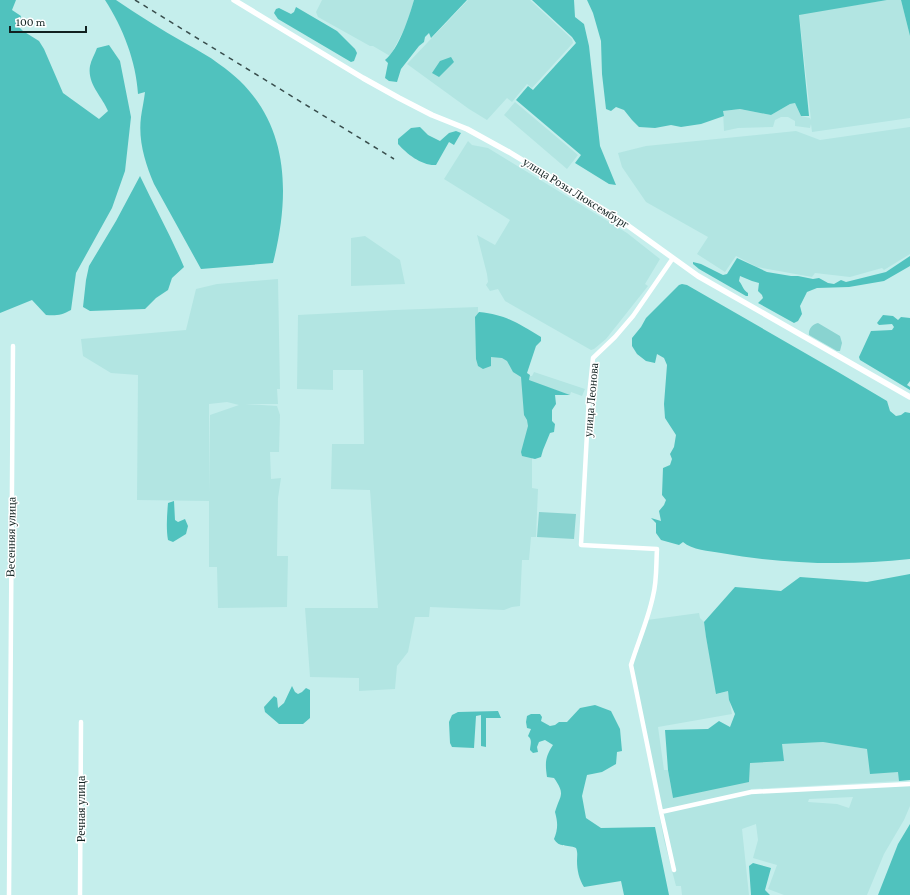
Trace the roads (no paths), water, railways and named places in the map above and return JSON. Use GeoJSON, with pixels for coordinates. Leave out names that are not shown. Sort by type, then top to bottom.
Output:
{"type":"FeatureCollection","features":[{"type":"Feature","properties":{"kind":"street","name":"улица Розы Люксембург"},"geometry":{"type":"LineString","coordinates":[[234,0],[392,94],[432,116],[467,129],[509,152],[616,217],[698,276],[910,398]]}},
{"type":"Feature","properties":{"kind":"street","name":"улица Леонова"},"geometry":{"type":"LineString","coordinates":[[661,812],[631,665],[654,595],[657,549],[581,546],[589,396],[593,358],[615,337],[633,316],[673,258]]}},
{"type":"Feature","properties":{"kind":"street","name":"Весенняя улица"},"geometry":{"type":"LineString","coordinates":[[9,895],[13,346]]}},
{"type":"Feature","properties":{"kind":"street","name":"Речная улица"},"geometry":{"type":"LineString","coordinates":[[80,895],[81,722]]}},
{"type":"Feature","properties":{"kind":"street"},"geometry":{"type":"LineString","coordinates":[[674,870],[661,812],[751,792],[910,784]]}},
{"type":"Feature","properties":{"kind":"railway"},"geometry":{"type":"LineString","coordinates":[[135,0],[394,159]]}}]}
